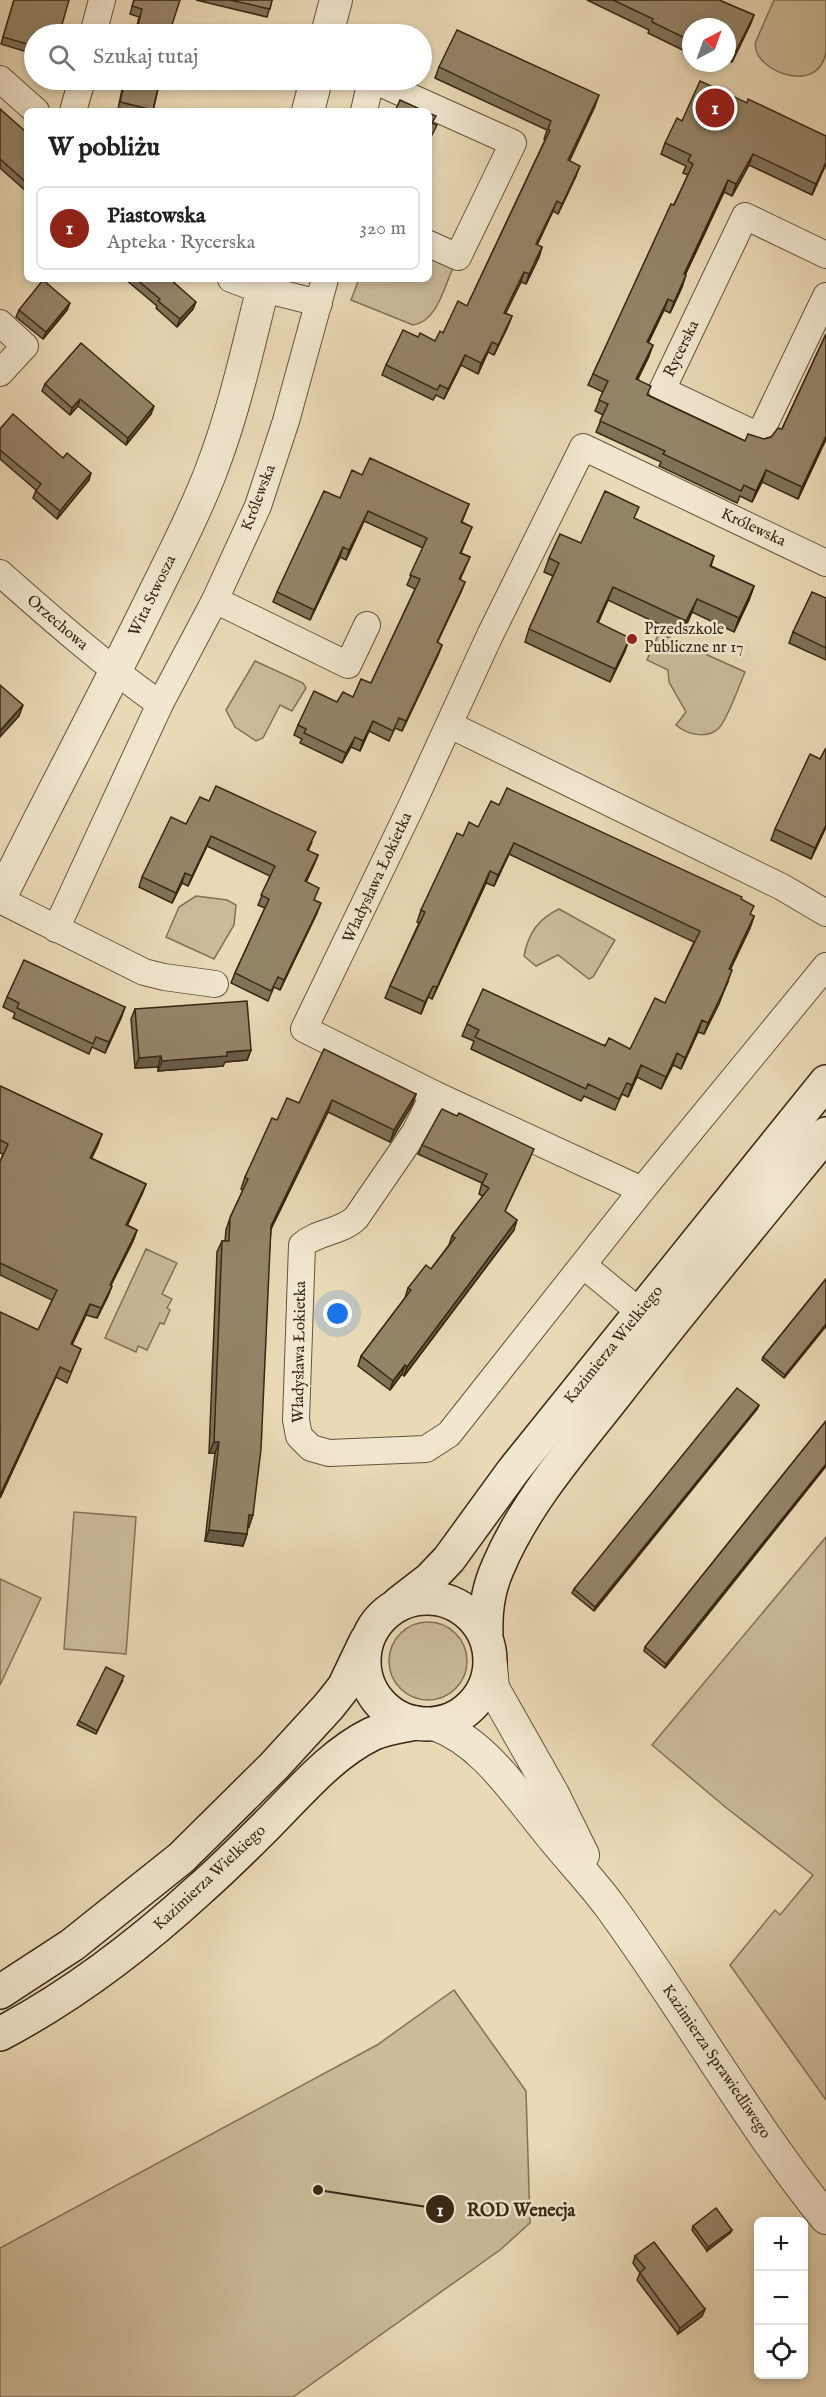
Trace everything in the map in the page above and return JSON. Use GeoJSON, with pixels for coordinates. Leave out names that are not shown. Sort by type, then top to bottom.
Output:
{"type":"FeatureCollection","features":[{"type":"Feature","properties":{"kind":"main road","name":"Kazimierza Wielkiego"},"geometry":{"type":"LineString","coordinates":[[399,1603],[430,1579],[449,1559],[513,1471],[826,1082]]}},
{"type":"Feature","properties":{"kind":"main road","name":"Kazimierza Wielkiego"},"geometry":{"type":"LineString","coordinates":[[486,1633],[486,1605],[493,1579],[528,1511],[578,1442],[678,1313],[826,1134]]}},
{"type":"Feature","properties":{"kind":"main road"},"geometry":{"type":"LineString","coordinates":[[0,1992],[72,1945],[181,1858],[274,1766],[329,1706],[344,1687],[366,1641],[374,1625],[399,1603],[423,1598],[448,1600],[463,1608],[476,1619],[486,1633],[490,1649],[491,1666],[487,1682],[473,1705],[451,1720],[425,1724],[398,1718],[372,1693],[366,1677],[364,1659],[366,1641]]}},
{"type":"Feature","properties":{"kind":"main road","name":"Kazimierza Wielkiego"},"geometry":{"type":"LineString","coordinates":[[0,2034],[76,1988],[140,1941],[199,1890],[304,1787],[349,1749],[372,1734],[390,1728],[425,1724]]}},
{"type":"Feature","properties":{"kind":"street"},"geometry":{"type":"LineString","coordinates":[[96,24],[102,0]]}},
{"type":"Feature","properties":{"kind":"street"},"geometry":{"type":"LineString","coordinates":[[330,24],[336,0]]}},
{"type":"Feature","properties":{"kind":"street"},"geometry":{"type":"LineString","coordinates":[[0,79],[33,108]]}},
{"type":"Feature","properties":{"kind":"street"},"geometry":{"type":"LineString","coordinates":[[74,108],[79,90]]}},
{"type":"Feature","properties":{"kind":"street"},"geometry":{"type":"LineString","coordinates":[[309,108],[313,90]]}},
{"type":"Feature","properties":{"kind":"street"},"geometry":{"type":"LineString","coordinates":[[365,108],[369,90]]}},
{"type":"Feature","properties":{"kind":"street"},"geometry":{"type":"LineString","coordinates":[[394,90],[513,143],[458,257],[432,245]]}},
{"type":"Feature","properties":{"kind":"street","name":"Rycerska"},"geometry":{"type":"LineString","coordinates":[[826,255],[745,216],[662,390],[759,436],[826,296]]}},
{"type":"Feature","properties":{"kind":"street"},"geometry":{"type":"LineString","coordinates":[[264,284],[322,291]]}},
{"type":"Feature","properties":{"kind":"street","name":"Wita Stwosza"},"geometry":{"type":"LineString","coordinates":[[0,899],[199,501],[234,400],[264,284]]}},
{"type":"Feature","properties":{"kind":"street","name":"Królewska"},"geometry":{"type":"LineString","coordinates":[[56,929],[160,704],[215,600],[258,506],[286,421],[322,291]]}},
{"type":"Feature","properties":{"kind":"street"},"geometry":{"type":"LineString","coordinates":[[0,323],[25,346],[0,373]]}},
{"type":"Feature","properties":{"kind":"street","name":"Królewska"},"geometry":{"type":"LineString","coordinates":[[583,447],[826,562]]}},
{"type":"Feature","properties":{"kind":"street","name":"Władysława Łokietka"},"geometry":{"type":"LineString","coordinates":[[583,447],[490,635],[450,725],[304,1029],[434,1094],[642,1190]]}},
{"type":"Feature","properties":{"kind":"street","name":"Orzechowa"},"geometry":{"type":"LineString","coordinates":[[0,573],[115,673]]}},
{"type":"Feature","properties":{"kind":"street"},"geometry":{"type":"LineString","coordinates":[[215,600],[348,665],[367,625]]}},
{"type":"Feature","properties":{"kind":"street"},"geometry":{"type":"LineString","coordinates":[[115,673],[160,704]]}},
{"type":"Feature","properties":{"kind":"street"},"geometry":{"type":"LineString","coordinates":[[450,725],[782,886],[826,913]]}},
{"type":"Feature","properties":{"kind":"street"},"geometry":{"type":"LineString","coordinates":[[0,899],[56,929],[154,975],[215,984]]}},
{"type":"Feature","properties":{"kind":"street","name":"Władysława Łokietka"},"geometry":{"type":"LineString","coordinates":[[434,1094],[415,1132],[356,1218],[338,1231],[311,1238],[302,1245],[296,1420],[299,1436],[311,1448],[329,1453],[426,1449],[449,1434],[642,1190],[826,966]]}},
{"type":"Feature","properties":{"kind":"street"},"geometry":{"type":"LineString","coordinates":[[584,1265],[640,1312]]}},
{"type":"Feature","properties":{"kind":"street","name":"Kazimierza Sprawiedliwego"},"geometry":{"type":"LineString","coordinates":[[491,1666],[493,1688],[553,1794],[608,1904]]}},
{"type":"Feature","properties":{"kind":"street","name":"Kazimierza Sprawiedliwego"},"geometry":{"type":"LineString","coordinates":[[425,1724],[448,1729],[500,1773],[608,1904],[753,2118],[825,2216]]}},
{"type":"Feature","properties":{"kind":"shaded area"},"geometry":{"type":"Polygon","coordinates":[[[774,0],[826,0],[826,52],[820,66],[811,74],[798,76],[773,69],[762,61],[756,51],[756,41],[774,0]]]}},
{"type":"Feature","properties":{"kind":"shaded area"},"geometry":{"type":"Polygon","coordinates":[[[432,259],[453,268],[434,311],[428,318],[413,325],[351,300],[358,282],[432,282],[432,259]]]}},
{"type":"Feature","properties":{"kind":"shaded area"},"geometry":{"type":"Polygon","coordinates":[[[659,633],[745,672],[726,718],[714,732],[697,734],[685,731],[676,725],[686,712],[669,682],[668,670],[647,660],[659,633]]]}},
{"type":"Feature","properties":{"kind":"shaded area"},"geometry":{"type":"Polygon","coordinates":[[[255,661],[303,683],[306,688],[292,711],[280,705],[263,738],[256,741],[235,727],[226,710],[255,661]]]}},
{"type":"Feature","properties":{"kind":"shaded area"},"geometry":{"type":"Polygon","coordinates":[[[196,896],[227,900],[236,905],[234,925],[214,959],[166,937],[179,907],[196,896]]]}},
{"type":"Feature","properties":{"kind":"shaded area"},"geometry":{"type":"Polygon","coordinates":[[[559,909],[615,940],[593,977],[589,979],[558,955],[536,966],[524,956],[535,928],[545,917],[559,909]]]}},
{"type":"Feature","properties":{"kind":"shaded area"},"geometry":{"type":"Polygon","coordinates":[[[146,1249],[177,1263],[162,1294],[172,1299],[167,1308],[170,1310],[164,1324],[160,1323],[147,1350],[138,1346],[136,1352],[105,1338],[146,1249]]]}},
{"type":"Feature","properties":{"kind":"shaded area"},"geometry":{"type":"Polygon","coordinates":[[[74,1512],[136,1517],[126,1654],[64,1649],[74,1512]]]}},
{"type":"Feature","properties":{"kind":"shaded area"},"geometry":{"type":"Polygon","coordinates":[[[826,1537],[826,2100],[730,1965],[775,1910],[780,1915],[813,1875],[724,1806],[652,1745],[826,1537]]]}},
{"type":"Feature","properties":{"kind":"shaded area"},"geometry":{"type":"Polygon","coordinates":[[[0,1579],[41,1598],[0,1685],[0,1579]]]}},
{"type":"Feature","properties":{"kind":"shaded area"},"geometry":{"type":"Polygon","coordinates":[[[428,1622],[443,1625],[456,1633],[464,1646],[467,1661],[464,1676],[456,1689],[443,1697],[428,1700],[413,1697],[400,1689],[392,1676],[389,1661],[392,1646],[400,1633],[413,1625],[428,1622]]]}},
{"type":"Feature","properties":{"kind":"shaded area"},"geometry":{"type":"Polygon","coordinates":[[[454,1990],[526,2091],[530,2223],[500,2250],[293,2397],[0,2397],[0,2248],[377,2045],[454,1990]]]}},
{"type":"Feature","properties":{"kind":"building"},"geometry":{"type":"Polygon","coordinates":[[[14,0],[69,0],[62,24],[24,24],[24,43],[3,37],[14,0]]]}},
{"type":"Feature","properties":{"kind":"building"},"geometry":{"type":"Polygon","coordinates":[[[134,0],[180,0],[172,24],[138,24],[142,9],[132,6],[134,0]]]}},
{"type":"Feature","properties":{"kind":"building"},"geometry":{"type":"Polygon","coordinates":[[[230,0],[272,0],[270,9],[230,0]]]}},
{"type":"Feature","properties":{"kind":"building"},"geometry":{"type":"Polygon","coordinates":[[[613,0],[719,0],[754,15],[736,51],[736,18],[682,18],[682,37],[652,22],[653,19],[613,0]]]}},
{"type":"Feature","properties":{"kind":"building"},"geometry":{"type":"Polygon","coordinates":[[[457,30],[599,95],[568,160],[580,166],[562,204],[557,201],[536,244],[542,247],[529,274],[524,272],[504,313],[512,316],[498,345],[492,342],[481,363],[465,355],[448,389],[440,385],[437,390],[386,365],[403,330],[418,337],[420,333],[435,341],[440,331],[443,333],[458,301],[467,306],[550,130],[548,129],[551,121],[439,67],[457,30]]]}},
{"type":"Feature","properties":{"kind":"building"},"geometry":{"type":"Polygon","coordinates":[[[700,81],[747,103],[748,99],[826,136],[826,162],[816,184],[753,154],[736,184],[728,180],[684,274],[686,275],[674,302],[668,299],[647,342],[653,345],[636,379],[651,386],[647,395],[745,441],[748,434],[764,439],[771,437],[778,428],[782,429],[826,334],[826,436],[802,487],[766,470],[756,491],[744,485],[741,491],[663,454],[665,451],[600,421],[608,404],[599,400],[608,381],[593,374],[671,204],[674,205],[693,164],[688,161],[691,155],[665,143],[677,118],[682,121],[700,81]]]}},
{"type":"Feature","properties":{"kind":"building"},"geometry":{"type":"Polygon","coordinates":[[[123,90],[158,90],[153,108],[120,102],[123,90]]]}},
{"type":"Feature","properties":{"kind":"building"},"geometry":{"type":"Polygon","coordinates":[[[400,100],[417,108],[396,108],[400,100]]]}},
{"type":"Feature","properties":{"kind":"building"},"geometry":{"type":"Polygon","coordinates":[[[0,109],[24,130],[24,180],[0,159],[0,109]]]}},
{"type":"Feature","properties":{"kind":"building"},"geometry":{"type":"Polygon","coordinates":[[[432,123],[437,125],[432,135],[432,123]]]}},
{"type":"Feature","properties":{"kind":"building"},"geometry":{"type":"Polygon","coordinates":[[[41,282],[45,282],[70,303],[46,332],[19,310],[41,282]]]}},
{"type":"Feature","properties":{"kind":"building"},"geometry":{"type":"Polygon","coordinates":[[[140,282],[173,282],[196,302],[180,319],[158,301],[160,299],[140,282]]]}},
{"type":"Feature","properties":{"kind":"building"},"geometry":{"type":"Polygon","coordinates":[[[81,343],[154,406],[128,438],[80,399],[72,408],[45,384],[81,343]]]}},
{"type":"Feature","properties":{"kind":"building"},"geometry":{"type":"Polygon","coordinates":[[[13,414],[63,458],[67,453],[91,473],[60,511],[36,491],[41,484],[0,450],[0,429],[13,414]]]}},
{"type":"Feature","properties":{"kind":"building"},"geometry":{"type":"Polygon","coordinates":[[[370,458],[469,504],[461,522],[472,527],[460,553],[470,557],[459,579],[465,582],[437,642],[442,645],[406,721],[399,718],[393,731],[373,721],[363,741],[355,737],[346,753],[304,733],[306,729],[298,725],[314,691],[337,702],[343,692],[353,697],[361,679],[371,683],[420,579],[410,575],[427,538],[368,511],[349,550],[343,547],[314,610],[277,592],[324,491],[340,498],[352,470],[362,475],[370,458]]]}},
{"type":"Feature","properties":{"kind":"building"},"geometry":{"type":"Polygon","coordinates":[[[605,491],[639,507],[634,518],[714,556],[710,566],[754,586],[739,618],[697,599],[686,621],[613,587],[597,622],[630,638],[615,669],[529,629],[559,563],[549,558],[560,534],[581,543],[605,491]]]}},
{"type":"Feature","properties":{"kind":"building"},"geometry":{"type":"Polygon","coordinates":[[[812,592],[826,598],[826,648],[793,632],[812,592]]]}},
{"type":"Feature","properties":{"kind":"building"},"geometry":{"type":"Polygon","coordinates":[[[0,685],[23,705],[0,731],[0,685]]]}},
{"type":"Feature","properties":{"kind":"building"},"geometry":{"type":"Polygon","coordinates":[[[826,748],[826,825],[815,848],[775,829],[810,754],[820,759],[826,748]]]}},
{"type":"Feature","properties":{"kind":"building"},"geometry":{"type":"Polygon","coordinates":[[[216,786],[316,832],[307,850],[318,855],[305,881],[319,888],[314,900],[321,903],[284,980],[278,977],[271,991],[235,973],[269,899],[261,895],[275,866],[211,836],[192,876],[185,873],[176,893],[142,877],[171,817],[186,824],[200,797],[209,801],[216,786]]]}},
{"type":"Feature","properties":{"kind":"building"},"geometry":{"type":"Polygon","coordinates":[[[507,788],[742,897],[741,899],[754,906],[750,914],[754,916],[729,969],[732,970],[723,992],[708,1023],[702,1020],[685,1058],[677,1053],[666,1077],[641,1065],[632,1085],[627,1083],[619,1099],[588,1084],[586,1089],[475,1037],[479,1030],[467,1024],[483,989],[605,1046],[609,1038],[630,1049],[655,998],[665,1003],[700,931],[514,843],[498,875],[490,871],[437,987],[433,986],[425,1002],[390,986],[425,912],[421,910],[457,833],[463,836],[469,822],[478,827],[491,801],[499,805],[507,788]]]}},
{"type":"Feature","properties":{"kind":"building"},"geometry":{"type":"Polygon","coordinates":[[[24,960],[125,1007],[109,1042],[96,1037],[93,1044],[17,1008],[19,1003],[7,997],[24,960]]]}},
{"type":"Feature","properties":{"kind":"building"},"geometry":{"type":"Polygon","coordinates":[[[247,1001],[251,1050],[227,1052],[227,1056],[162,1061],[161,1056],[139,1058],[135,1009],[247,1001]]]}},
{"type":"Feature","properties":{"kind":"building"},"geometry":{"type":"Polygon","coordinates":[[[324,1049],[416,1094],[394,1130],[332,1100],[271,1226],[261,1449],[253,1515],[249,1515],[247,1534],[209,1530],[219,1442],[214,1442],[222,1241],[229,1241],[230,1218],[248,1179],[245,1177],[272,1118],[277,1120],[287,1098],[299,1103],[324,1049]]]}},
{"type":"Feature","properties":{"kind":"building"},"geometry":{"type":"Polygon","coordinates":[[[0,1086],[102,1134],[90,1158],[146,1184],[126,1225],[137,1230],[110,1285],[112,1286],[101,1308],[90,1304],[71,1344],[81,1349],[71,1372],[60,1367],[0,1495],[0,1312],[38,1330],[57,1290],[0,1263],[0,1162],[8,1144],[0,1140],[0,1086]]]}},
{"type":"Feature","properties":{"kind":"building"},"geometry":{"type":"Polygon","coordinates":[[[442,1109],[457,1116],[459,1113],[534,1149],[505,1211],[517,1220],[407,1367],[405,1365],[393,1381],[361,1356],[411,1290],[408,1288],[426,1265],[431,1269],[455,1238],[452,1236],[489,1188],[482,1184],[487,1174],[422,1145],[442,1109]]]}},
{"type":"Feature","properties":{"kind":"building"},"geometry":{"type":"Polygon","coordinates":[[[826,1279],[826,1324],[785,1375],[763,1357],[826,1279]]]}},
{"type":"Feature","properties":{"kind":"building"},"geometry":{"type":"Polygon","coordinates":[[[737,1388],[759,1405],[595,1607],[574,1589],[737,1388]]]}},
{"type":"Feature","properties":{"kind":"building"},"geometry":{"type":"Polygon","coordinates":[[[826,1421],[826,1464],[666,1664],[645,1647],[826,1421]]]}},
{"type":"Feature","properties":{"kind":"building"},"geometry":{"type":"Polygon","coordinates":[[[106,1667],[124,1676],[97,1731],[79,1721],[106,1667]]]}},
{"type":"Feature","properties":{"kind":"building"},"geometry":{"type":"Polygon","coordinates":[[[716,2208],[732,2230],[708,2247],[693,2226],[716,2208]]]}},
{"type":"Feature","properties":{"kind":"building"},"geometry":{"type":"Polygon","coordinates":[[[654,2242],[705,2309],[680,2328],[640,2273],[645,2268],[635,2256],[654,2242]]]}},
{"type":"Feature","properties":{"kind":"place","name":"Piastowska"},"geometry":{"type":"Point","coordinates":[715,108]}},
{"type":"Feature","properties":{"kind":"place","name":"Przedszkole Publiczne nr 17"},"geometry":{"type":"Point","coordinates":[632,639]}},
{"type":"Feature","properties":{"kind":"place","name":"ROD Wenecja"},"geometry":{"type":"Point","coordinates":[318,2190]}}]}
